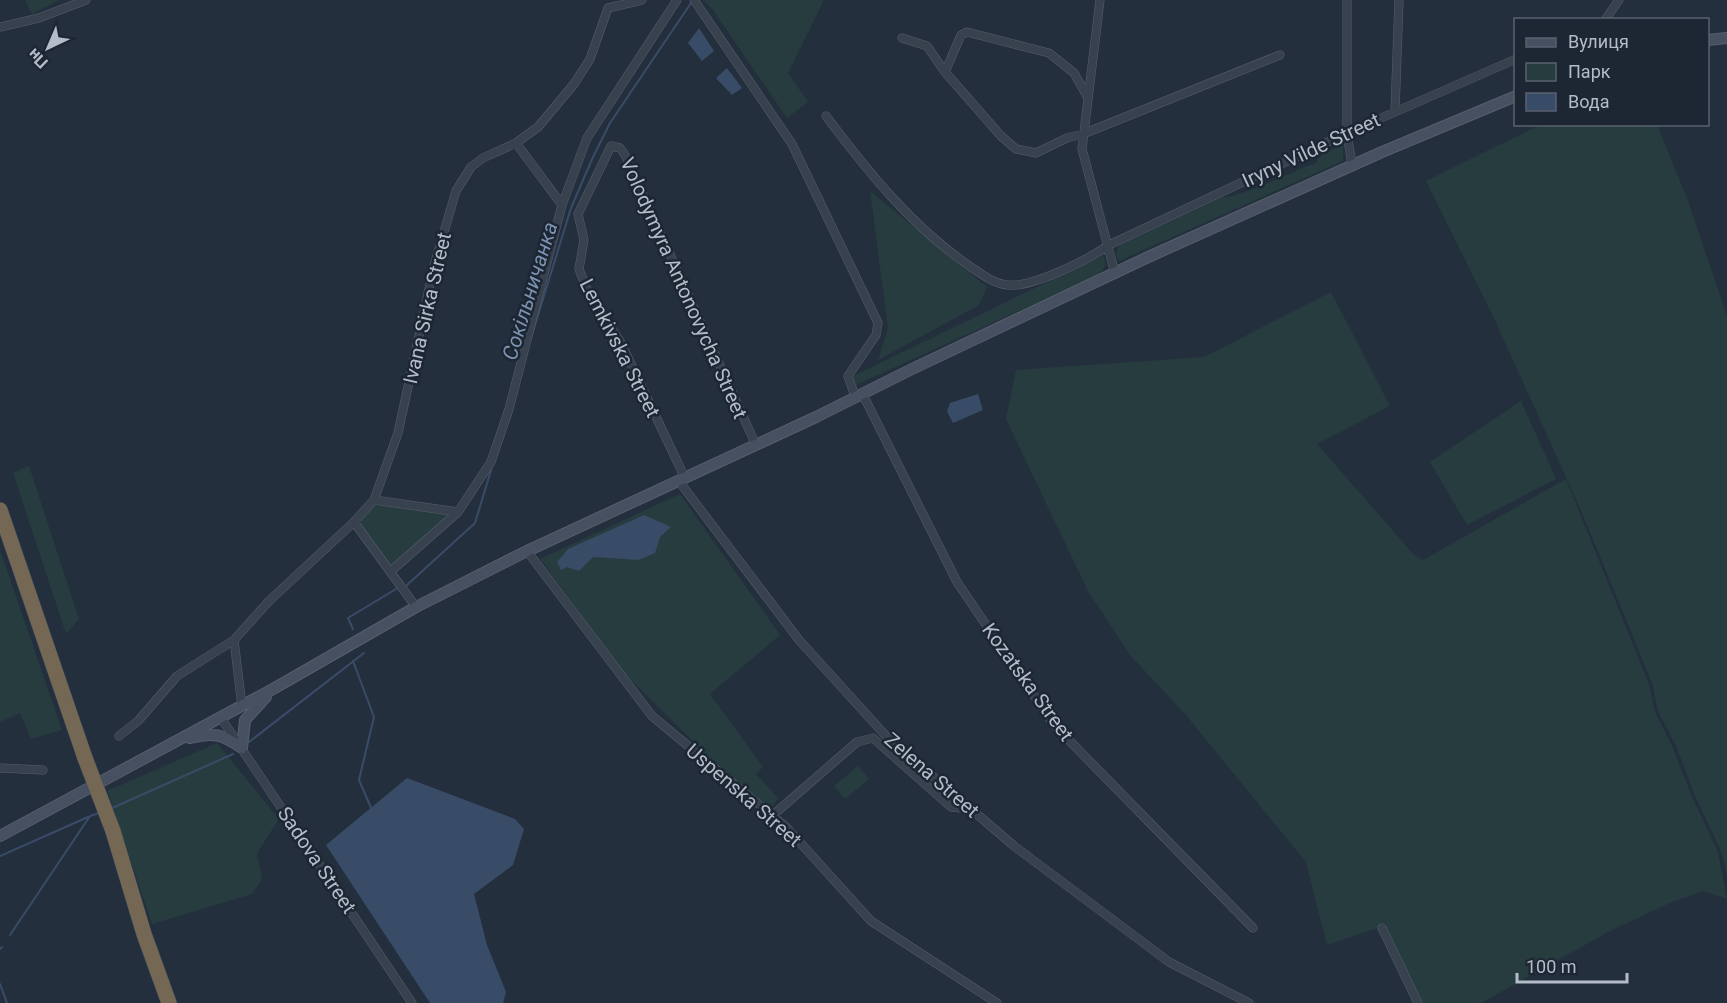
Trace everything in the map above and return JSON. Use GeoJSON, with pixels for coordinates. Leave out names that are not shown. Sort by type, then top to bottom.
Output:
{"type":"FeatureCollection","features":[{"type":"Feature","properties":{"kind":"highway"},"geometry":{"type":"LineString","coordinates":[[0,510],[85,758],[113,831],[144,934],[169,1003]]}},
{"type":"Feature","properties":{"kind":"main road"},"geometry":{"type":"LineString","coordinates":[[1709,40],[1727,38]]}},
{"type":"Feature","properties":{"kind":"main road"},"geometry":{"type":"LineString","coordinates":[[0,836],[221,718],[416,607],[527,551],[816,417],[859,394],[1115,273],[1352,165],[1514,96]]}},
{"type":"Feature","properties":{"kind":"main road"},"geometry":{"type":"LineString","coordinates":[[242,748],[244,720],[273,689]]}},
{"type":"Feature","properties":{"kind":"main road"},"geometry":{"type":"LineString","coordinates":[[175,742],[214,735],[225,736],[242,748]]}},
{"type":"Feature","properties":{"kind":"street"},"geometry":{"type":"LineString","coordinates":[[0,27],[39,18],[86,0]]}},
{"type":"Feature","properties":{"kind":"street","name":"Ivana Sirka Street"},"geometry":{"type":"LineString","coordinates":[[119,736],[138,721],[177,676],[234,640],[269,601],[354,522],[374,500],[398,434],[434,266],[456,191],[471,167],[483,158],[516,143],[538,127],[574,84],[590,59],[608,8],[642,0]]}},
{"type":"Feature","properties":{"kind":"street"},"geometry":{"type":"LineString","coordinates":[[392,572],[458,512],[491,462],[509,409],[562,205],[587,138],[677,0]]}},
{"type":"Feature","properties":{"kind":"street"},"geometry":{"type":"LineString","coordinates":[[694,0],[792,144],[878,322],[876,335],[848,376],[859,394]]}},
{"type":"Feature","properties":{"kind":"street"},"geometry":{"type":"LineString","coordinates":[[1100,0],[1082,148],[1115,273]]}},
{"type":"Feature","properties":{"kind":"street"},"geometry":{"type":"LineString","coordinates":[[1347,0],[1347,133],[1352,165]]}},
{"type":"Feature","properties":{"kind":"street"},"geometry":{"type":"LineString","coordinates":[[1395,111],[1399,0]]}},
{"type":"Feature","properties":{"kind":"street"},"geometry":{"type":"LineString","coordinates":[[1606,18],[1619,0]]}},
{"type":"Feature","properties":{"kind":"street"},"geometry":{"type":"LineString","coordinates":[[945,72],[962,35],[967,32],[1049,53],[1074,73],[1087,97]]}},
{"type":"Feature","properties":{"kind":"street"},"geometry":{"type":"LineString","coordinates":[[902,38],[927,46],[945,72],[1001,136],[1016,149],[1036,153],[1067,138],[1083,135],[1280,55]]}},
{"type":"Feature","properties":{"kind":"street","name":"Iryny Vilde Street"},"geometry":{"type":"LineString","coordinates":[[826,116],[866,170],[905,212],[946,250],[991,281],[1007,285],[1023,285],[1095,254],[1109,244],[1347,133],[1514,58]]}},
{"type":"Feature","properties":{"kind":"street"},"geometry":{"type":"LineString","coordinates":[[516,143],[562,205]]}},
{"type":"Feature","properties":{"kind":"street","name":"Volodymyra Antonovycha Street"},"geometry":{"type":"LineString","coordinates":[[607,150],[615,145],[625,155],[755,444]]}},
{"type":"Feature","properties":{"kind":"street","name":"Lemkivska Street"},"geometry":{"type":"LineString","coordinates":[[607,150],[578,214],[584,240],[579,269],[588,292],[621,343],[681,478]]}},
{"type":"Feature","properties":{"kind":"street","name":"Kozatska Street"},"geometry":{"type":"LineString","coordinates":[[859,394],[957,582],[1054,725],[1253,928]]}},
{"type":"Feature","properties":{"kind":"street","name":"Zelena Street"},"geometry":{"type":"LineString","coordinates":[[681,478],[799,640],[882,732],[1014,846],[1169,962],[1249,1003]]}},
{"type":"Feature","properties":{"kind":"street"},"geometry":{"type":"LineString","coordinates":[[374,500],[458,512]]}},
{"type":"Feature","properties":{"kind":"street"},"geometry":{"type":"LineString","coordinates":[[354,522],[416,607]]}},
{"type":"Feature","properties":{"kind":"street","name":"Uspenska Street"},"geometry":{"type":"LineString","coordinates":[[527,551],[652,716],[773,815],[871,921],[997,1003]]}},
{"type":"Feature","properties":{"kind":"street"},"geometry":{"type":"LineString","coordinates":[[234,640],[242,706]]}},
{"type":"Feature","properties":{"kind":"street","name":"Sadova Street"},"geometry":{"type":"LineString","coordinates":[[221,718],[412,1003]]}},
{"type":"Feature","properties":{"kind":"street"},"geometry":{"type":"LineString","coordinates":[[773,815],[857,742],[873,738],[882,732]]}},
{"type":"Feature","properties":{"kind":"street"},"geometry":{"type":"LineString","coordinates":[[873,738],[951,807],[971,809]]}},
{"type":"Feature","properties":{"kind":"street"},"geometry":{"type":"LineString","coordinates":[[0,768],[43,770]]}},
{"type":"Feature","properties":{"kind":"street"},"geometry":{"type":"LineString","coordinates":[[1382,928],[1418,1003]]}},
{"type":"Feature","properties":{"kind":"green space"},"geometry":{"type":"Polygon","coordinates":[[[25,0],[59,0],[32,14],[25,0]]]}},
{"type":"Feature","properties":{"kind":"green space"},"geometry":{"type":"Polygon","coordinates":[[[703,0],[824,0],[788,73],[808,102],[787,118],[713,10],[703,0]]]}},
{"type":"Feature","properties":{"kind":"green space"},"geometry":{"type":"Polygon","coordinates":[[[1538,126],[1657,126],[1687,198],[1727,316],[1727,875],[1721,851],[1695,796],[1676,746],[1658,711],[1652,683],[1580,508],[1492,314],[1426,181],[1538,126]]]}},
{"type":"Feature","properties":{"kind":"green space"},"geometry":{"type":"Polygon","coordinates":[[[1343,145],[1343,161],[1119,261],[1116,255],[1118,246],[1220,198],[1257,188],[1316,163],[1321,154],[1343,145]]]}},
{"type":"Feature","properties":{"kind":"green space"},"geometry":{"type":"Polygon","coordinates":[[[870,191],[987,287],[979,305],[878,360],[888,328],[870,191]]]}},
{"type":"Feature","properties":{"kind":"green space"},"geometry":{"type":"Polygon","coordinates":[[[1103,255],[1106,264],[1100,274],[856,385],[853,376],[1103,255]]]}},
{"type":"Feature","properties":{"kind":"green space"},"geometry":{"type":"Polygon","coordinates":[[[1331,292],[1390,406],[1317,444],[1415,556],[1423,560],[1566,479],[1649,684],[1655,712],[1718,852],[1727,899],[1703,891],[1672,902],[1610,931],[1481,1003],[1419,1003],[1383,926],[1327,945],[1306,862],[1185,714],[1130,655],[1088,591],[1006,419],[1016,370],[1204,357],[1331,292]]]}},
{"type":"Feature","properties":{"kind":"green space"},"geometry":{"type":"Polygon","coordinates":[[[1521,401],[1556,479],[1467,525],[1430,462],[1521,401]]]}},
{"type":"Feature","properties":{"kind":"green space"},"geometry":{"type":"Polygon","coordinates":[[[29,466],[79,619],[66,634],[13,473],[29,466]]]}},
{"type":"Feature","properties":{"kind":"green space"},"geometry":{"type":"Polygon","coordinates":[[[680,494],[780,635],[710,694],[763,767],[756,774],[778,798],[773,806],[766,805],[708,756],[624,673],[540,559],[680,494]]]}},
{"type":"Feature","properties":{"kind":"green space"},"geometry":{"type":"Polygon","coordinates":[[[382,502],[450,512],[453,516],[393,567],[387,564],[361,527],[361,518],[373,504],[382,502]]]}},
{"type":"Feature","properties":{"kind":"green space"},"geometry":{"type":"Polygon","coordinates":[[[0,550],[62,730],[31,739],[20,713],[0,722],[0,550]]]}},
{"type":"Feature","properties":{"kind":"green space"},"geometry":{"type":"Polygon","coordinates":[[[217,743],[279,819],[257,853],[262,879],[252,894],[152,924],[107,791],[217,743]]]}},
{"type":"Feature","properties":{"kind":"green space"},"geometry":{"type":"Polygon","coordinates":[[[858,766],[869,779],[845,799],[834,786],[858,766]]]}},
{"type":"Feature","properties":{"kind":"water"},"geometry":{"type":"Polygon","coordinates":[[[699,28],[714,51],[702,61],[688,43],[699,28]]]}},
{"type":"Feature","properties":{"kind":"water"},"geometry":{"type":"Polygon","coordinates":[[[727,68],[742,88],[732,95],[716,78],[727,68]]]}},
{"type":"Feature","properties":{"kind":"water"},"geometry":{"type":"Polygon","coordinates":[[[978,394],[983,410],[953,423],[947,411],[950,403],[978,394]]]}},
{"type":"Feature","properties":{"kind":"water"},"geometry":{"type":"Polygon","coordinates":[[[644,515],[671,527],[660,537],[655,553],[639,560],[593,557],[579,571],[567,567],[561,570],[557,562],[568,549],[644,515]]]}},
{"type":"Feature","properties":{"kind":"water"},"geometry":{"type":"Polygon","coordinates":[[[407,778],[515,819],[524,829],[513,865],[474,894],[487,945],[506,992],[503,1003],[430,1003],[326,845],[407,778]]]}},
{"type":"Feature","properties":{"kind":"waterway","name":"Сокільничанка"},"geometry":{"type":"LineString","coordinates":[[531,338],[571,208],[593,157],[610,123],[691,3]]}},
{"type":"Feature","properties":{"kind":"waterway","name":"Сокільничанка"},"geometry":{"type":"LineString","coordinates":[[407,585],[475,523],[492,467]]}},
{"type":"Feature","properties":{"kind":"waterway"},"geometry":{"type":"LineString","coordinates":[[353,629],[348,618],[396,589]]}},
{"type":"Feature","properties":{"kind":"waterway"},"geometry":{"type":"LineString","coordinates":[[249,742],[364,653]]}},
{"type":"Feature","properties":{"kind":"waterway"},"geometry":{"type":"LineString","coordinates":[[353,661],[374,717],[359,780],[372,810]]}},
{"type":"Feature","properties":{"kind":"waterway"},"geometry":{"type":"LineString","coordinates":[[110,809],[233,754]]}},
{"type":"Feature","properties":{"kind":"waterway"},"geometry":{"type":"LineString","coordinates":[[10,935],[90,816],[99,813]]}},
{"type":"Feature","properties":{"kind":"waterway"},"geometry":{"type":"LineString","coordinates":[[0,856],[88,817]]}},
{"type":"Feature","properties":{"kind":"waterway"},"geometry":{"type":"LineString","coordinates":[[0,984],[7,1003]]}}]}
